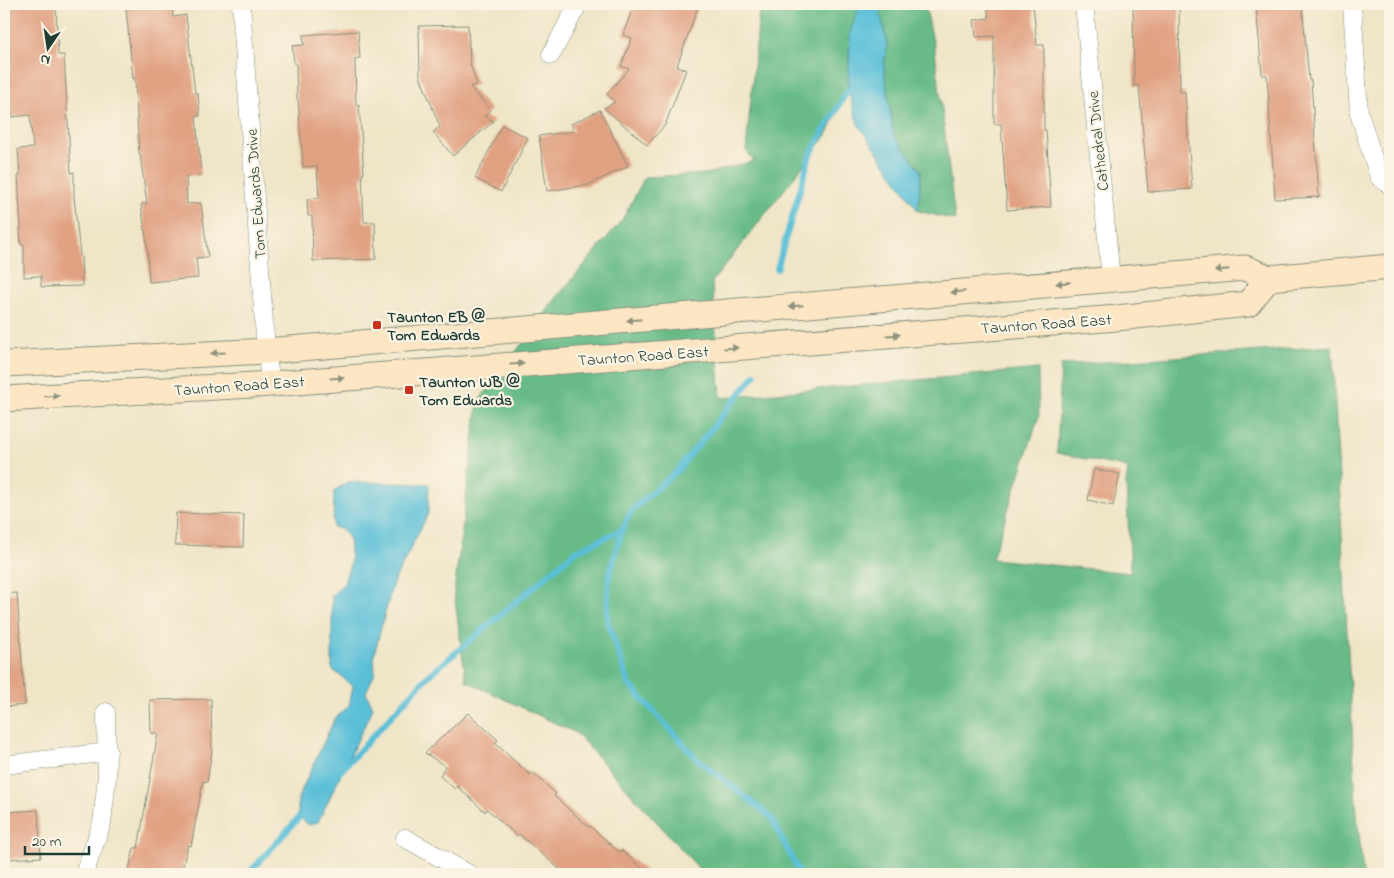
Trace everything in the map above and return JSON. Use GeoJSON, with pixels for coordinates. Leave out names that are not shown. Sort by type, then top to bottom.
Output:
{"type":"FeatureCollection","features":[{"type":"Feature","properties":{"kind":"main road","name":"Taunton Road East"},"geometry":{"type":"LineString","coordinates":[[4,364],[266,350],[1245,268],[1268,278],[1390,267]]}},
{"type":"Feature","properties":{"kind":"main road","name":"Taunton Road East"},"geometry":{"type":"LineString","coordinates":[[4,399],[271,384],[1117,318],[1248,304],[1268,278]]}},
{"type":"Feature","properties":{"kind":"street","name":"Tom Edwards Drive"},"geometry":{"type":"LineString","coordinates":[[240,4],[266,350],[271,384]]}},
{"type":"Feature","properties":{"kind":"street"},"geometry":{"type":"LineString","coordinates":[[551,55],[578,4]]}},
{"type":"Feature","properties":{"kind":"street","name":"Cathedral Drive"},"geometry":{"type":"LineString","coordinates":[[1084,4],[1111,279]]}},
{"type":"Feature","properties":{"kind":"street"},"geometry":{"type":"LineString","coordinates":[[1352,4],[1359,113],[1379,177],[1390,185]]}},
{"type":"Feature","properties":{"kind":"street"},"geometry":{"type":"LineString","coordinates":[[84,874],[102,823],[108,752],[106,712]]}},
{"type":"Feature","properties":{"kind":"street"},"geometry":{"type":"LineString","coordinates":[[4,765],[108,752]]}},
{"type":"Feature","properties":{"kind":"street"},"geometry":{"type":"LineString","coordinates":[[404,838],[469,874]]}},
{"type":"Feature","properties":{"kind":"green space"},"geometry":{"type":"Polygon","coordinates":[[[760,4],[878,4],[850,32],[848,90],[827,135],[712,282],[721,398],[1038,369],[1039,416],[992,559],[1131,573],[1126,483],[1128,468],[1057,453],[1061,365],[1332,346],[1356,803],[1363,874],[704,874],[576,733],[466,681],[454,593],[478,402],[558,296],[622,220],[645,177],[706,174],[754,161],[746,150],[760,4]]]}},
{"type":"Feature","properties":{"kind":"green space"},"geometry":{"type":"Polygon","coordinates":[[[878,4],[925,4],[935,51],[955,220],[918,211],[921,171],[894,135],[884,67],[887,41],[878,4]]]}},
{"type":"Feature","properties":{"kind":"water"},"geometry":{"type":"Polygon","coordinates":[[[878,4],[887,41],[884,67],[894,135],[921,171],[918,211],[858,124],[848,90],[850,32],[859,8],[878,4]]]}},
{"type":"Feature","properties":{"kind":"water"},"geometry":{"type":"Polygon","coordinates":[[[348,482],[429,484],[428,514],[393,583],[374,655],[375,673],[366,692],[373,708],[318,822],[309,825],[298,816],[298,798],[335,718],[349,706],[353,686],[332,669],[332,595],[344,583],[351,561],[349,539],[342,529],[333,527],[334,491],[348,482]]]}},
{"type":"Feature","properties":{"kind":"building"},"geometry":{"type":"Polygon","coordinates":[[[4,4],[56,4],[58,55],[64,55],[71,173],[74,172],[74,197],[81,256],[82,286],[41,287],[41,276],[24,277],[24,245],[21,245],[20,228],[18,149],[33,148],[30,115],[12,117],[4,4]]]}},
{"type":"Feature","properties":{"kind":"building"},"geometry":{"type":"Polygon","coordinates":[[[172,4],[173,17],[186,15],[195,93],[198,93],[200,116],[196,116],[201,175],[186,176],[187,204],[201,203],[208,257],[196,258],[198,278],[149,282],[147,245],[141,204],[147,204],[139,154],[135,78],[133,79],[126,9],[172,4]]]}},
{"type":"Feature","properties":{"kind":"building"},"geometry":{"type":"Polygon","coordinates":[[[634,4],[699,4],[677,66],[686,70],[665,125],[647,145],[604,108],[615,102],[607,94],[629,69],[621,66],[632,38],[623,35],[634,4]]]}},
{"type":"Feature","properties":{"kind":"building"},"geometry":{"type":"Polygon","coordinates":[[[987,4],[1033,4],[1037,45],[1044,45],[1044,130],[1046,130],[1051,207],[1007,210],[1001,124],[994,124],[994,36],[976,37],[974,20],[989,18],[987,4]]]}},
{"type":"Feature","properties":{"kind":"building"},"geometry":{"type":"Polygon","coordinates":[[[1133,4],[1179,4],[1180,92],[1185,92],[1192,189],[1148,192],[1139,86],[1134,86],[1133,4]]]}},
{"type":"Feature","properties":{"kind":"building"},"geometry":{"type":"Polygon","coordinates":[[[1256,4],[1302,4],[1309,80],[1311,80],[1319,197],[1275,199],[1267,75],[1262,75],[1256,4]]]}},
{"type":"Feature","properties":{"kind":"building"},"geometry":{"type":"Polygon","coordinates":[[[468,25],[470,64],[477,84],[470,87],[491,110],[484,116],[494,121],[453,156],[433,132],[440,127],[420,76],[419,26],[468,25]]]}},
{"type":"Feature","properties":{"kind":"building"},"geometry":{"type":"Polygon","coordinates":[[[358,31],[360,58],[355,59],[356,105],[359,105],[364,174],[362,174],[364,222],[375,222],[376,259],[313,261],[312,216],[308,216],[307,199],[319,198],[317,166],[303,167],[296,63],[294,63],[292,46],[304,45],[303,35],[358,31]]]}},
{"type":"Feature","properties":{"kind":"building"},"geometry":{"type":"Polygon","coordinates":[[[600,110],[628,166],[588,185],[547,191],[539,136],[574,131],[571,124],[600,110]]]}},
{"type":"Feature","properties":{"kind":"building"},"geometry":{"type":"Polygon","coordinates":[[[502,125],[528,138],[501,192],[475,178],[502,125]]]}},
{"type":"Feature","properties":{"kind":"building"},"geometry":{"type":"Polygon","coordinates":[[[1094,469],[1120,474],[1113,506],[1088,500],[1094,469]]]}},
{"type":"Feature","properties":{"kind":"building"},"geometry":{"type":"Polygon","coordinates":[[[176,513],[244,515],[243,547],[175,545],[176,513]]]}},
{"type":"Feature","properties":{"kind":"building"},"geometry":{"type":"Polygon","coordinates":[[[17,593],[25,705],[4,707],[4,594],[17,593]]]}},
{"type":"Feature","properties":{"kind":"building"},"geometry":{"type":"Polygon","coordinates":[[[211,699],[212,751],[207,782],[203,781],[191,846],[188,845],[181,874],[128,874],[134,848],[138,848],[158,733],[151,733],[150,700],[211,699]]]}},
{"type":"Feature","properties":{"kind":"building"},"geometry":{"type":"Polygon","coordinates":[[[468,713],[498,740],[495,743],[530,775],[532,772],[556,794],[554,796],[589,827],[619,852],[621,850],[649,874],[565,874],[519,834],[517,836],[487,809],[485,812],[457,786],[455,789],[440,776],[445,766],[425,753],[468,713]]]}},
{"type":"Feature","properties":{"kind":"building"},"geometry":{"type":"Polygon","coordinates":[[[38,810],[41,857],[8,859],[5,812],[38,810]]]}},
{"type":"Feature","properties":{"kind":"waterway"},"geometry":{"type":"LineString","coordinates":[[859,8],[860,4]]}},
{"type":"Feature","properties":{"kind":"waterway"},"geometry":{"type":"LineString","coordinates":[[777,269],[810,155],[848,90]]}},
{"type":"Feature","properties":{"kind":"waterway"},"geometry":{"type":"LineString","coordinates":[[755,375],[677,471],[632,510],[622,530],[609,575],[607,620],[629,684],[696,758],[771,817],[800,874]]}},
{"type":"Feature","properties":{"kind":"waterway"},"geometry":{"type":"LineString","coordinates":[[339,773],[427,677],[576,551],[622,530]]}},
{"type":"Feature","properties":{"kind":"waterway"},"geometry":{"type":"LineString","coordinates":[[248,874],[304,812]]}},
{"type":"Feature","properties":{"kind":"place","name":"Taunton EB @ Tom Edwards"},"geometry":{"type":"Point","coordinates":[377,325]}},
{"type":"Feature","properties":{"kind":"place","name":"Taunton WB @ Tom Edwards"},"geometry":{"type":"Point","coordinates":[409,390]}}]}
